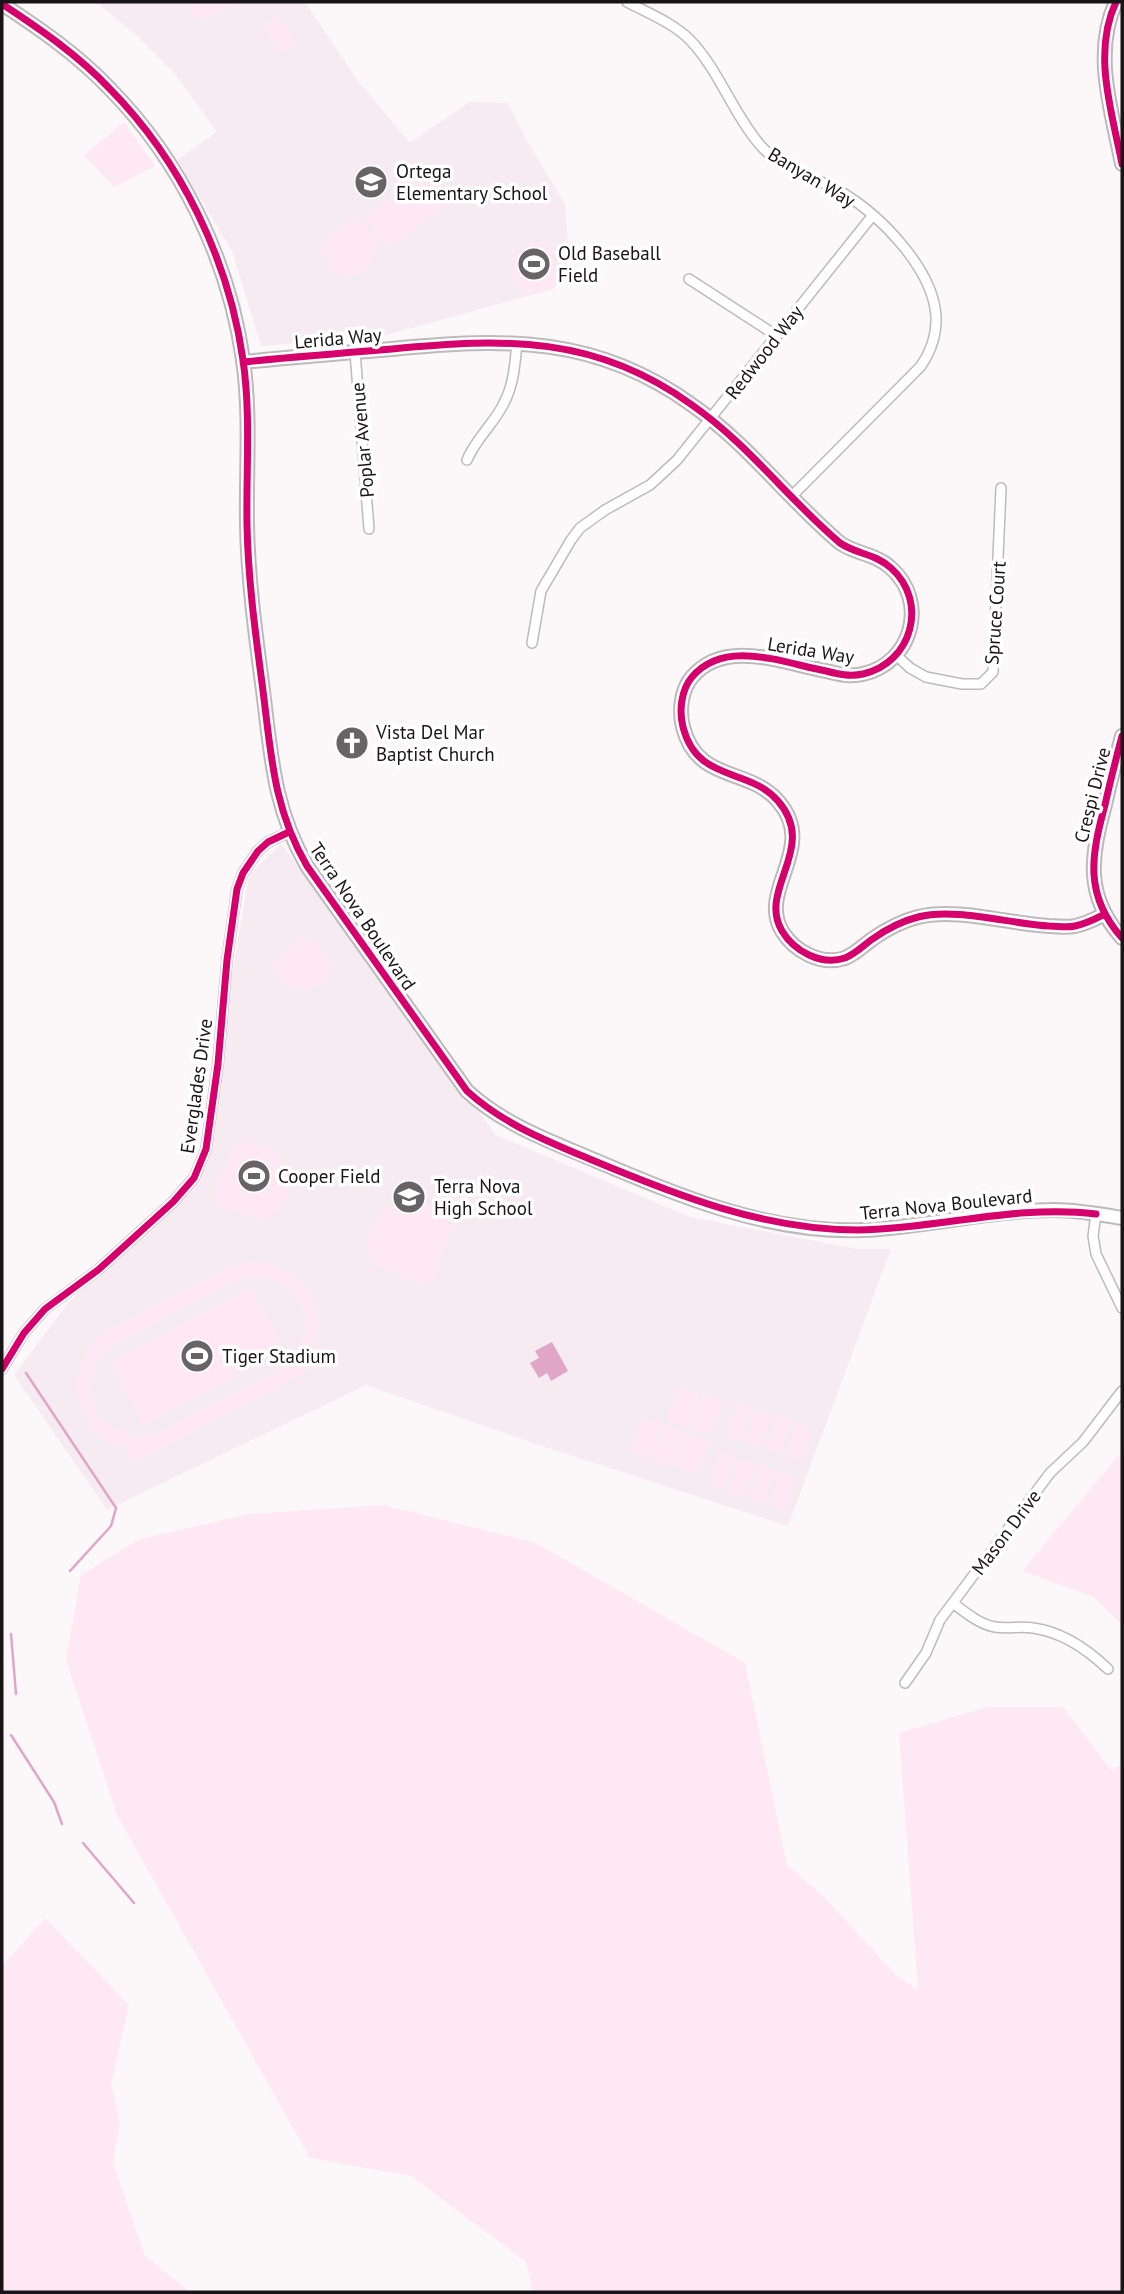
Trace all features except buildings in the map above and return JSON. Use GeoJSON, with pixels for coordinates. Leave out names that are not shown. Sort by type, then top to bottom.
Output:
{"type":"FeatureCollection","features":[{"type":"Feature","properties":{"kind":"street","name":"Banyan Way"},"geometry":{"type":"LineString","coordinates":[[627,2],[669,24],[691,41],[757,140],[772,157],[843,194],[873,215],[899,240],[930,292],[936,317],[933,344],[922,366],[792,496]]}},
{"type":"Feature","properties":{"kind":"street"},"geometry":{"type":"LineString","coordinates":[[1112,3],[1104,65],[1122,164]]}},
{"type":"Feature","properties":{"kind":"street","name":"Terra Nova Boulevard"},"geometry":{"type":"LineString","coordinates":[[2,4],[56,40],[127,107],[164,156],[196,210],[216,256],[230,300],[243,362],[247,410],[247,525],[251,595],[274,773],[282,813],[289,832],[318,882],[454,1076],[497,1116],[529,1133],[687,1199],[768,1220],[802,1226],[859,1230],[1031,1211],[1122,1218]]}},
{"type":"Feature","properties":{"kind":"street","name":"Redwood Way"},"geometry":{"type":"LineString","coordinates":[[532,643],[541,591],[571,540],[591,518],[636,495],[664,473],[711,419],[873,215]]}},
{"type":"Feature","properties":{"kind":"street"},"geometry":{"type":"LineString","coordinates":[[689,279],[777,336]]}},
{"type":"Feature","properties":{"kind":"street"},"geometry":{"type":"LineString","coordinates":[[467,460],[476,442],[505,402],[514,374],[517,342]]}},
{"type":"Feature","properties":{"kind":"street","name":"Lerida Way"},"geometry":{"type":"LineString","coordinates":[[243,362],[458,343],[517,342],[567,349],[618,364],[676,393],[711,419],[839,543],[881,560],[898,574],[913,604],[911,631],[896,655],[875,670],[849,675],[752,657],[722,657],[697,670],[688,681],[683,694],[682,723],[685,735],[698,757],[719,771],[769,791],[780,803],[791,825],[791,852],[775,910],[777,922],[787,939],[801,951],[837,960],[847,957],[894,926],[918,917],[944,913],[1029,925],[1073,927],[1105,914]]}},
{"type":"Feature","properties":{"kind":"street","name":"Poplar Avenue"},"geometry":{"type":"LineString","coordinates":[[355,352],[369,529]]}},
{"type":"Feature","properties":{"kind":"street","name":"Spruce Court"},"geometry":{"type":"LineString","coordinates":[[896,655],[917,673],[962,684],[981,684],[993,672],[1001,488]]}},
{"type":"Feature","properties":{"kind":"street","name":"Crespi Drive"},"geometry":{"type":"LineString","coordinates":[[1122,736],[1093,854],[1094,883],[1105,914],[1122,938]]}},
{"type":"Feature","properties":{"kind":"street","name":"Everglades Drive"},"geometry":{"type":"LineString","coordinates":[[2,1369],[24,1333],[45,1309],[98,1270],[173,1202],[194,1178],[205,1149],[218,1064],[227,960],[237,889],[243,873],[258,850],[289,832]]}},
{"type":"Feature","properties":{"kind":"street"},"geometry":{"type":"LineString","coordinates":[[1096,1214],[1093,1236],[1096,1254],[1122,1308]]}},
{"type":"Feature","properties":{"kind":"street","name":"Mason Drive"},"geometry":{"type":"LineString","coordinates":[[905,1683],[926,1653],[935,1630],[953,1603],[1050,1473],[1083,1442],[1122,1391]]}},
{"type":"Feature","properties":{"kind":"street"},"geometry":{"type":"LineString","coordinates":[[953,1603],[983,1623],[995,1627],[1043,1630],[1074,1642],[1085,1648],[1108,1669]]}},
{"type":"Feature","properties":{"kind":"shaded area","name":"Ortega Elementary School"},"geometry":{"type":"Polygon","coordinates":[[[96,2],[305,2],[359,82],[410,143],[469,102],[508,103],[565,204],[569,258],[553,289],[379,337],[261,346],[232,251],[177,160],[217,132],[174,73],[135,34],[96,2]]]}},
{"type":"Feature","properties":{"kind":"shaded area"},"geometry":{"type":"Polygon","coordinates":[[[188,2],[241,2],[203,20],[196,18],[188,2]]]}},
{"type":"Feature","properties":{"kind":"shaded area"},"geometry":{"type":"Polygon","coordinates":[[[278,15],[295,44],[280,54],[263,25],[278,15]]]}},
{"type":"Feature","properties":{"kind":"shaded area"},"geometry":{"type":"Polygon","coordinates":[[[124,122],[155,166],[114,187],[84,155],[124,122]]]}},
{"type":"Feature","properties":{"kind":"shaded area"},"geometry":{"type":"Polygon","coordinates":[[[422,175],[445,205],[388,248],[365,218],[422,175]]]}},
{"type":"Feature","properties":{"kind":"shaded area"},"geometry":{"type":"Polygon","coordinates":[[[354,218],[358,219],[378,242],[368,264],[357,274],[350,276],[334,269],[318,245],[354,218]]]}},
{"type":"Feature","properties":{"kind":"shaded area","name":"Old Baseball Field"},"geometry":{"type":"Polygon","coordinates":[[[525,245],[553,245],[560,280],[553,289],[525,293],[514,278],[511,259],[525,245]]]}},
{"type":"Feature","properties":{"kind":"shaded area","name":"Terra Nova High School"},"geometry":{"type":"Polygon","coordinates":[[[281,844],[496,1135],[690,1217],[857,1249],[891,1249],[788,1526],[366,1385],[107,1510],[14,1375],[69,1302],[197,1177],[249,875],[281,844]]]}},
{"type":"Feature","properties":{"kind":"shaded area"},"geometry":{"type":"Polygon","coordinates":[[[299,939],[313,940],[333,964],[326,980],[311,989],[292,988],[282,981],[270,966],[299,939]]]}},
{"type":"Feature","properties":{"kind":"shaded area","name":"Cooper Field"},"geometry":{"type":"Polygon","coordinates":[[[247,1142],[275,1151],[288,1173],[285,1200],[264,1221],[218,1204],[213,1195],[234,1145],[247,1142]]]}},
{"type":"Feature","properties":{"kind":"shaded area"},"geometry":{"type":"Polygon","coordinates":[[[412,1200],[435,1208],[453,1223],[433,1279],[422,1285],[372,1263],[370,1251],[375,1221],[389,1208],[412,1200]]]}},
{"type":"Feature","properties":{"kind":"shaded area"},"geometry":{"type":"Polygon","coordinates":[[[246,1262],[264,1264],[294,1277],[314,1301],[318,1316],[318,1333],[313,1351],[318,1349],[325,1361],[133,1464],[126,1452],[128,1450],[101,1438],[91,1428],[79,1405],[77,1376],[89,1347],[106,1331],[228,1267],[246,1262]],[[247,1276],[230,1282],[107,1349],[96,1365],[91,1380],[91,1396],[104,1421],[117,1430],[132,1435],[151,1436],[278,1371],[292,1357],[301,1341],[304,1325],[302,1310],[295,1296],[283,1285],[267,1278],[247,1276]]]}},
{"type":"Feature","properties":{"kind":"shaded area","name":"Tiger Stadium"},"geometry":{"type":"Polygon","coordinates":[[[251,1288],[284,1350],[144,1425],[111,1362],[251,1288]]]}},
{"type":"Feature","properties":{"kind":"shaded area"},"geometry":{"type":"Polygon","coordinates":[[[552,1342],[568,1371],[551,1381],[547,1373],[539,1378],[530,1363],[539,1358],[535,1351],[552,1342]]]}},
{"type":"Feature","properties":{"kind":"shaded area"},"geometry":{"type":"Polygon","coordinates":[[[679,1386],[699,1393],[687,1427],[667,1420],[679,1386]]]}},
{"type":"Feature","properties":{"kind":"shaded area"},"geometry":{"type":"Polygon","coordinates":[[[702,1394],[723,1401],[711,1435],[690,1428],[702,1394]]]}},
{"type":"Feature","properties":{"kind":"shaded area"},"geometry":{"type":"Polygon","coordinates":[[[738,1403],[752,1408],[741,1440],[726,1435],[738,1403]]]}},
{"type":"Feature","properties":{"kind":"shaded area"},"geometry":{"type":"Polygon","coordinates":[[[757,1409],[772,1414],[761,1447],[746,1442],[757,1409]]]}},
{"type":"Feature","properties":{"kind":"shaded area"},"geometry":{"type":"Polygon","coordinates":[[[777,1416],[792,1421],[781,1454],[766,1449],[777,1416]]]}},
{"type":"Feature","properties":{"kind":"shaded area"},"geometry":{"type":"Polygon","coordinates":[[[642,1417],[662,1425],[651,1459],[630,1452],[642,1417]]]}},
{"type":"Feature","properties":{"kind":"shaded area"},"geometry":{"type":"Polygon","coordinates":[[[797,1423],[812,1428],[801,1461],[786,1455],[797,1423]]]}},
{"type":"Feature","properties":{"kind":"shaded area"},"geometry":{"type":"Polygon","coordinates":[[[665,1426],[686,1433],[674,1467],[653,1460],[665,1426]]]}},
{"type":"Feature","properties":{"kind":"shaded area"},"geometry":{"type":"Polygon","coordinates":[[[688,1434],[709,1441],[697,1475],[676,1468],[688,1434]]]}},
{"type":"Feature","properties":{"kind":"shaded area"},"geometry":{"type":"Polygon","coordinates":[[[1122,1451],[1122,1625],[1094,1597],[1022,1571],[1122,1451]]]}},
{"type":"Feature","properties":{"kind":"shaded area"},"geometry":{"type":"Polygon","coordinates":[[[720,1452],[735,1457],[724,1490],[709,1484],[720,1452]]]}},
{"type":"Feature","properties":{"kind":"shaded area"},"geometry":{"type":"Polygon","coordinates":[[[740,1459],[755,1464],[744,1497],[729,1492],[740,1459]]]}},
{"type":"Feature","properties":{"kind":"shaded area"},"geometry":{"type":"Polygon","coordinates":[[[760,1466],[775,1471],[764,1504],[749,1498],[760,1466]]]}},
{"type":"Feature","properties":{"kind":"shaded area"},"geometry":{"type":"Polygon","coordinates":[[[780,1473],[795,1478],[784,1510],[769,1505],[780,1473]]]}},
{"type":"Feature","properties":{"kind":"shaded area"},"geometry":{"type":"Polygon","coordinates":[[[383,1505],[536,1543],[745,1663],[787,1865],[824,1897],[896,1975],[918,1990],[899,1733],[987,1707],[1063,1707],[1112,1771],[1122,1764],[1122,2292],[533,2292],[526,2262],[411,2176],[310,2158],[117,1815],[66,1660],[81,1575],[140,1539],[249,1514],[383,1505]]]}},
{"type":"Feature","properties":{"kind":"shaded area"},"geometry":{"type":"Polygon","coordinates":[[[45,1918],[129,2005],[111,2084],[120,2124],[113,2163],[145,2256],[190,2292],[2,2292],[2,1963],[4,1964],[45,1918]]]}},
{"type":"Feature","properties":{"kind":"waterway"},"geometry":{"type":"LineString","coordinates":[[26,1373],[116,1508],[111,1526],[70,1571]]}},
{"type":"Feature","properties":{"kind":"waterway"},"geometry":{"type":"LineString","coordinates":[[11,1634],[16,1694]]}},
{"type":"Feature","properties":{"kind":"waterway"},"geometry":{"type":"LineString","coordinates":[[11,1735],[54,1802],[62,1824]]}},
{"type":"Feature","properties":{"kind":"waterway"},"geometry":{"type":"LineString","coordinates":[[83,1843],[134,1903]]}},
{"type":"Feature","properties":{"kind":"cycle path"},"geometry":{"type":"LineString","coordinates":[[1116,2],[1105,42],[1105,62],[1109,103],[1122,164]]}},
{"type":"Feature","properties":{"kind":"cycle path"},"geometry":{"type":"LineString","coordinates":[[2,4],[72,54],[136,117],[180,180],[213,249],[226,286],[243,360],[247,401],[250,584],[271,755],[286,822],[307,866],[467,1091],[511,1122],[542,1139],[592,1160],[688,1198],[789,1224],[858,1230],[1036,1212],[1096,1214]]}},
{"type":"Feature","properties":{"kind":"cycle path"},"geometry":{"type":"LineString","coordinates":[[243,362],[433,345],[511,343],[584,354],[620,365],[656,382],[692,405],[750,454],[840,543],[891,568],[903,582],[910,597],[910,630],[893,658],[880,668],[863,674],[849,675],[773,659],[738,656],[721,658],[705,665],[685,688],[681,714],[690,745],[712,766],[766,790],[778,801],[789,818],[791,852],[777,900],[776,915],[787,938],[809,955],[836,960],[852,954],[876,936],[900,923],[933,914],[965,915],[1066,927],[1083,924],[1105,914]]}},
{"type":"Feature","properties":{"kind":"cycle path"},"geometry":{"type":"LineString","coordinates":[[1122,736],[1094,858],[1096,890],[1101,906],[1122,938]]}},
{"type":"Feature","properties":{"kind":"cycle path"},"geometry":{"type":"LineString","coordinates":[[2,1369],[24,1333],[45,1309],[98,1270],[173,1202],[194,1178],[206,1149],[237,889],[243,873],[258,851],[268,842],[289,832]]}},
{"type":"Feature","properties":{"kind":"place","name":"Ortega Elementary School"},"geometry":{"type":"Point","coordinates":[371,182]}},
{"type":"Feature","properties":{"kind":"place","name":"Old Baseball Field"},"geometry":{"type":"Point","coordinates":[534,264]}},
{"type":"Feature","properties":{"kind":"place","name":"Vista Del Mar Baptist Church"},"geometry":{"type":"Point","coordinates":[352,743]}},
{"type":"Feature","properties":{"kind":"place","name":"Cooper Field"},"geometry":{"type":"Point","coordinates":[254,1176]}},
{"type":"Feature","properties":{"kind":"place","name":"Terra Nova High School"},"geometry":{"type":"Point","coordinates":[409,1197]}},
{"type":"Feature","properties":{"kind":"place","name":"Tiger Stadium"},"geometry":{"type":"Point","coordinates":[197,1356]}}]}
